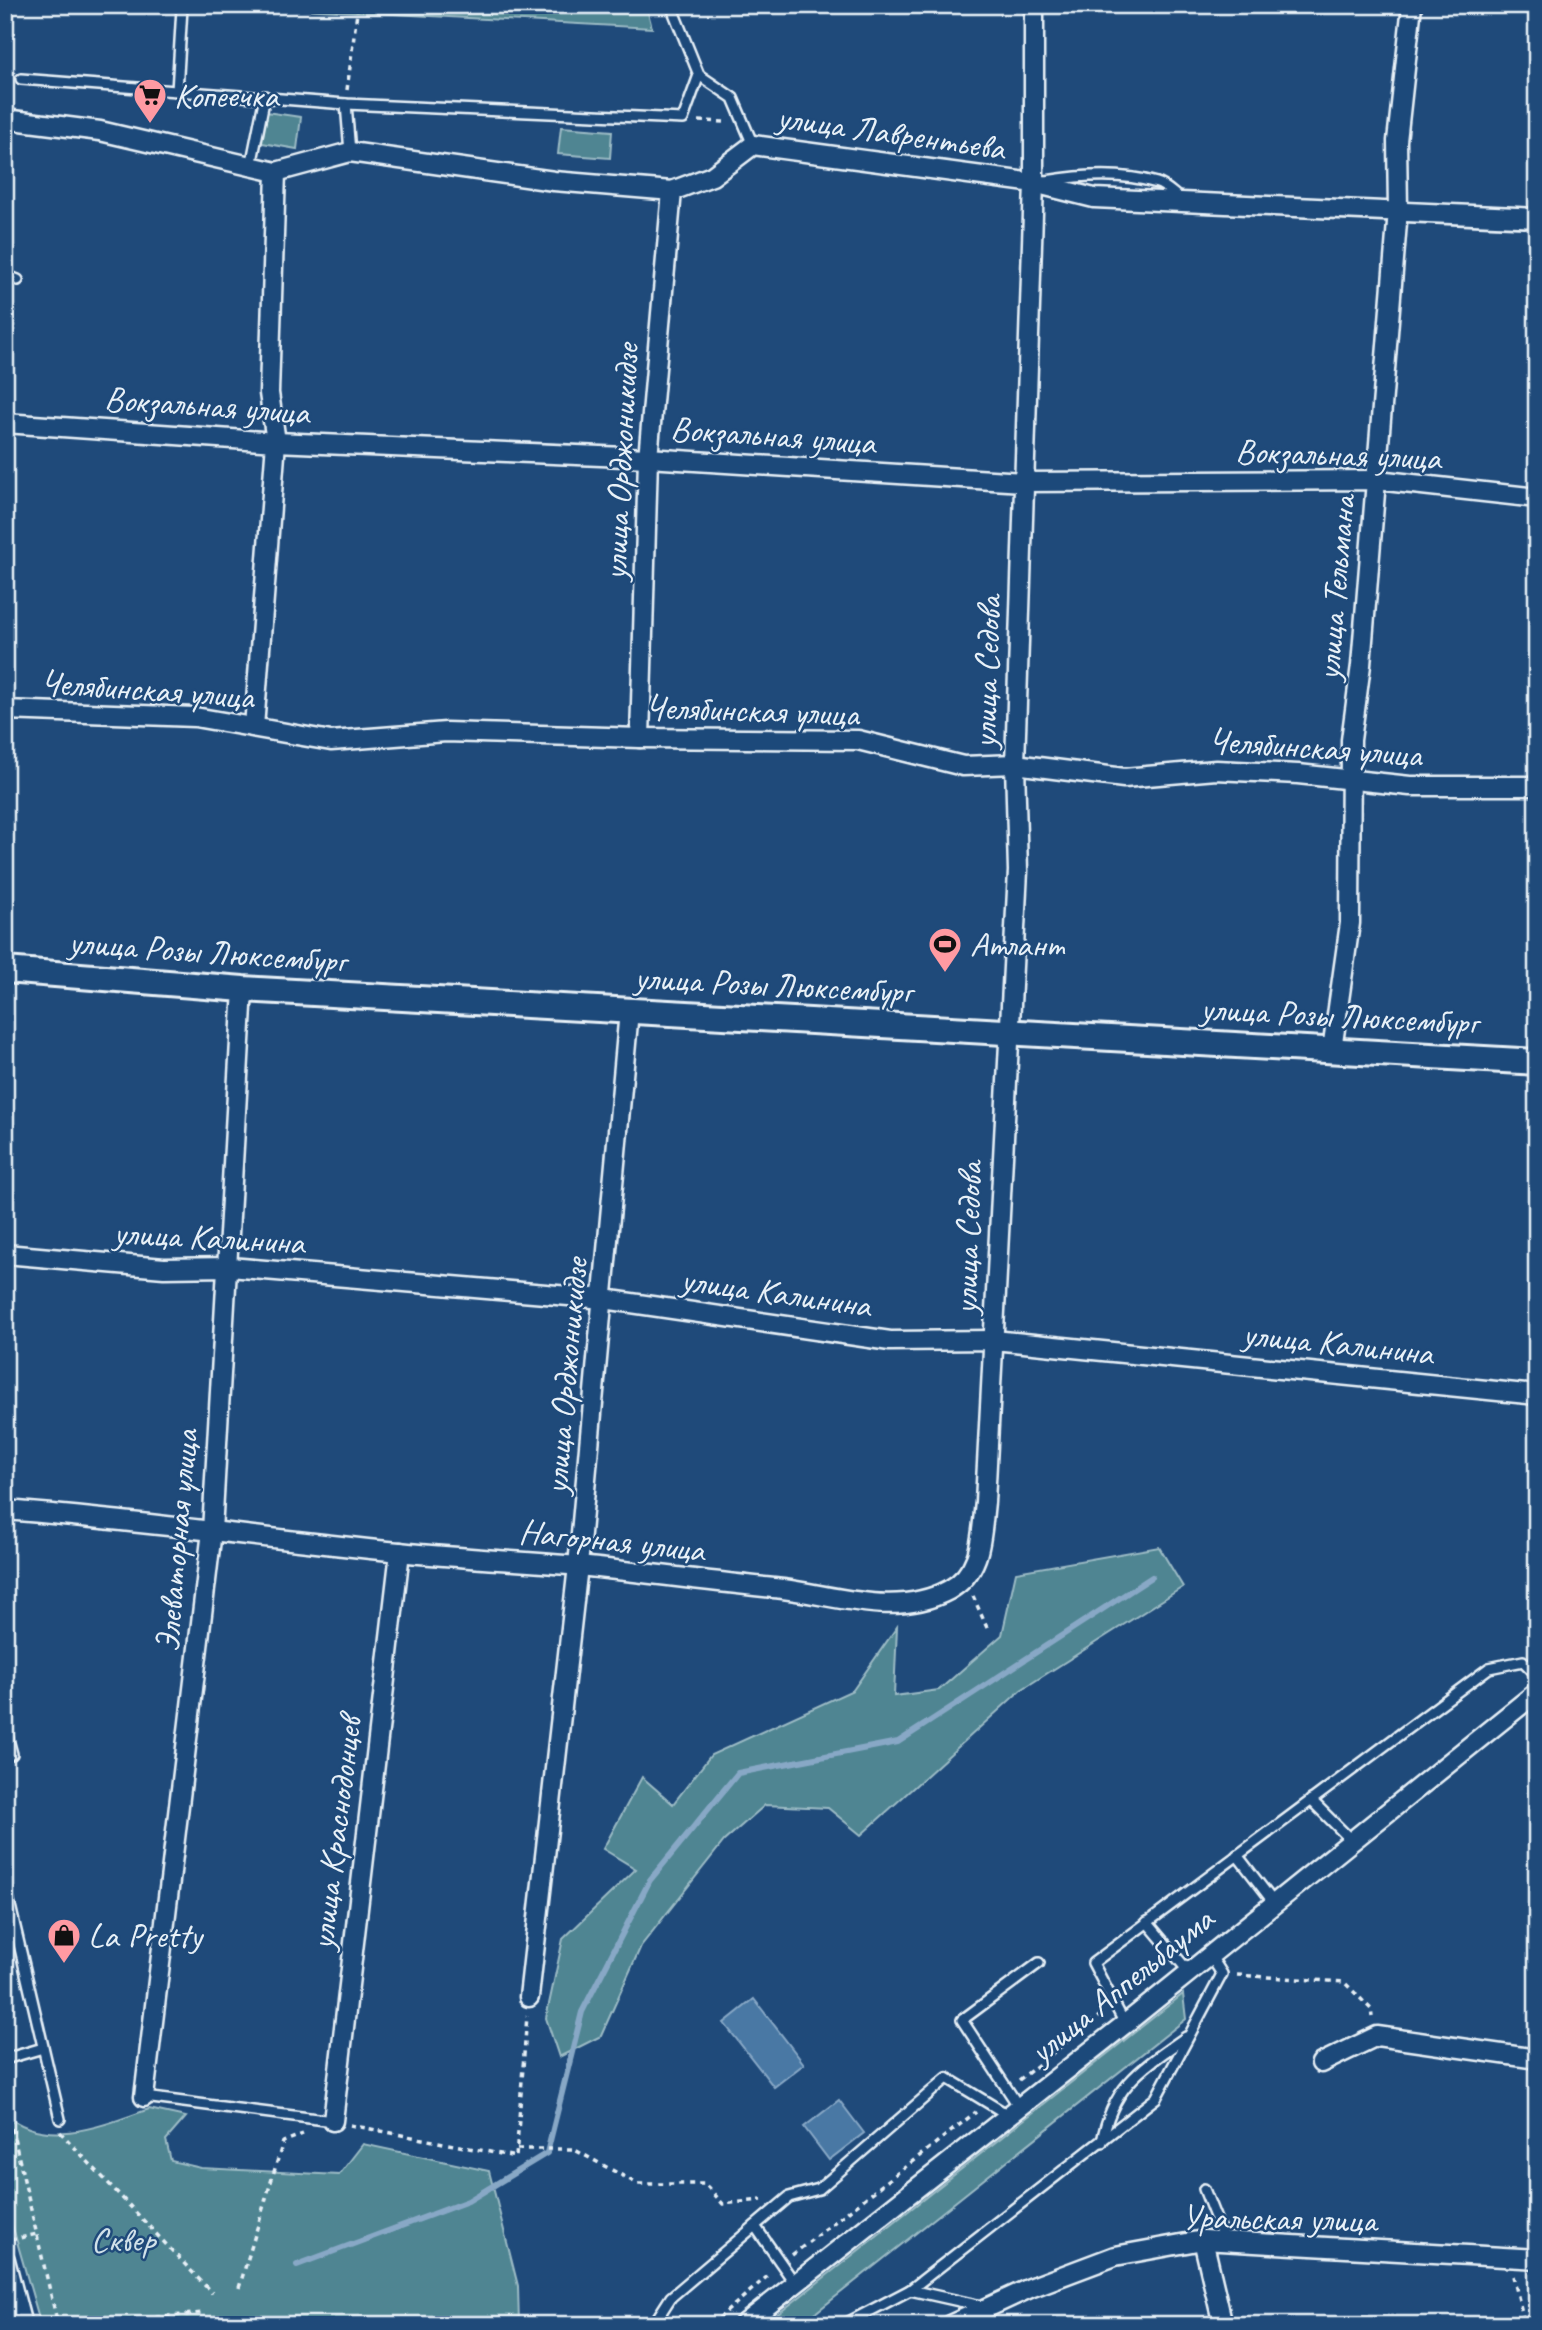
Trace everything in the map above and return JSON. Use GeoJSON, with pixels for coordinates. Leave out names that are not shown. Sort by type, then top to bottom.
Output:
{"type":"FeatureCollection","features":[{"type":"Feature","properties":{"kind":"street","name":"улица Седова"},"geometry":{"type":"LineString","coordinates":[[994,1340],[1007,1032],[1018,871],[1015,764],[1034,183],[1034,5]]}},
{"type":"Feature","properties":{"kind":"street","name":"улица Тельмана"},"geometry":{"type":"LineString","coordinates":[[1332,1050],[1350,923],[1351,740],[1377,480],[1398,210],[1397,141],[1412,5]]}},
{"type":"Feature","properties":{"kind":"street"},"geometry":{"type":"LineString","coordinates":[[6,120],[100,131],[276,173],[269,393],[276,442],[254,727]]}},
{"type":"Feature","properties":{"kind":"street","name":"улица Лаврентьева"},"geometry":{"type":"LineString","coordinates":[[276,173],[351,152],[554,181],[672,191],[712,176],[753,145],[1034,183],[1094,198],[1537,218]]}},
{"type":"Feature","properties":{"kind":"street","name":"улица Орджоникидзе"},"geometry":{"type":"LineString","coordinates":[[640,738],[648,458],[672,191]]}},
{"type":"Feature","properties":{"kind":"street","name":"Вокзальная улица"},"geometry":{"type":"LineString","coordinates":[[5,423],[276,442],[648,458],[1023,482],[1377,480],[1537,498]]}},
{"type":"Feature","properties":{"kind":"street","name":"Челябинская улица"},"geometry":{"type":"LineString","coordinates":[[5,710],[195,717],[331,741],[446,732],[640,738],[858,740],[963,766],[1015,764],[1124,778],[1216,770],[1297,774],[1410,786],[1537,786]]}},
{"type":"Feature","properties":{"kind":"street","name":"улица Розы Люксембург"},"geometry":{"type":"LineString","coordinates":[[5,970],[243,989],[1537,1062]]}},
{"type":"Feature","properties":{"kind":"street","name":"Элеваторная улица"},"geometry":{"type":"LineString","coordinates":[[144,2097],[212,1531],[230,1267],[243,989]]}},
{"type":"Feature","properties":{"kind":"street","name":"улица Орджоникидзе"},"geometry":{"type":"LineString","coordinates":[[529,1997],[579,1566],[629,1010]]}},
{"type":"Feature","properties":{"kind":"street","name":"улица Калинина"},"geometry":{"type":"LineString","coordinates":[[5,1254],[164,1268],[230,1267],[604,1299],[890,1341],[994,1340],[1537,1395]]}},
{"type":"Feature","properties":{"kind":"street"},"geometry":{"type":"LineString","coordinates":[[965,1578],[979,1555],[994,1340]]}},
{"type":"Feature","properties":{"kind":"street","name":"Нагорная улица"},"geometry":{"type":"LineString","coordinates":[[5,1510],[400,1552],[579,1566],[808,1592],[853,1603],[890,1604],[923,1599],[949,1590],[965,1578]]}},
{"type":"Feature","properties":{"kind":"street","name":"улица Краснодонцев"},"geometry":{"type":"LineString","coordinates":[[332,2122],[400,1552]]}},
{"type":"Feature","properties":{"kind":"street","name":"улица Аппельбаума"},"geometry":{"type":"LineString","coordinates":[[743,2325],[794,2282],[1125,2024],[1537,1692]]}},
{"type":"Feature","properties":{"kind":"street"},"geometry":{"type":"LineString","coordinates":[[1321,2063],[1377,2036],[1537,2059]]}},
{"type":"Feature","properties":{"kind":"street"},"geometry":{"type":"LineString","coordinates":[[1203,2240],[1223,2325]]}},
{"type":"Feature","properties":{"kind":"street","name":"Уральская улица"},"geometry":{"type":"LineString","coordinates":[[950,2325],[1115,2256],[1203,2240],[1537,2259]]}},
{"type":"Feature","properties":{"kind":"street"},"geometry":{"type":"LineString","coordinates":[[5,2260],[22,2325]]}},
{"type":"Feature","properties":{"kind":"lane"},"geometry":{"type":"LineString","coordinates":[[674,5],[699,75],[733,98],[753,145]]}},
{"type":"Feature","properties":{"kind":"lane"},"geometry":{"type":"LineString","coordinates":[[177,91],[182,8]]}},
{"type":"Feature","properties":{"kind":"lane"},"geometry":{"type":"LineString","coordinates":[[21,79],[346,103],[683,119],[699,75]]}},
{"type":"Feature","properties":{"kind":"lane"},"geometry":{"type":"LineString","coordinates":[[251,166],[265,96]]}},
{"type":"Feature","properties":{"kind":"lane"},"geometry":{"type":"LineString","coordinates":[[346,103],[351,152]]}},
{"type":"Feature","properties":{"kind":"lane"},"geometry":{"type":"LineString","coordinates":[[5,275],[18,280]]}},
{"type":"Feature","properties":{"kind":"lane"},"geometry":{"type":"LineString","coordinates":[[1125,2024],[1093,1963],[1489,1668],[1523,1661],[1537,1675]]}},
{"type":"Feature","properties":{"kind":"lane"},"geometry":{"type":"LineString","coordinates":[[5,1728],[12,1754],[5,1755]]}},
{"type":"Feature","properties":{"kind":"lane"},"geometry":{"type":"LineString","coordinates":[[1311,1800],[1352,1841]]}},
{"type":"Feature","properties":{"kind":"lane"},"geometry":{"type":"LineString","coordinates":[[1237,1855],[1274,1903]]}},
{"type":"Feature","properties":{"kind":"lane"},"geometry":{"type":"LineString","coordinates":[[5,1884],[60,2119]]}},
{"type":"Feature","properties":{"kind":"lane"},"geometry":{"type":"LineString","coordinates":[[1147,1922],[1189,1972]]}},
{"type":"Feature","properties":{"kind":"lane"},"geometry":{"type":"LineString","coordinates":[[843,2325],[910,2290],[1156,2098],[1222,1974],[1210,1955]]}},
{"type":"Feature","properties":{"kind":"lane"},"geometry":{"type":"LineString","coordinates":[[1013,2111],[962,2020],[1040,1963]]}},
{"type":"Feature","properties":{"kind":"lane"},"geometry":{"type":"LineString","coordinates":[[1102,2142],[1107,2116],[1135,2074],[1190,2034]]}},
{"type":"Feature","properties":{"kind":"lane"},"geometry":{"type":"LineString","coordinates":[[5,2059],[43,2048]]}},
{"type":"Feature","properties":{"kind":"lane"},"geometry":{"type":"LineString","coordinates":[[653,2325],[671,2297],[755,2225],[789,2197],[819,2189],[947,2078],[1013,2111]]}},
{"type":"Feature","properties":{"kind":"lane"},"geometry":{"type":"LineString","coordinates":[[144,2097],[332,2122]]}},
{"type":"Feature","properties":{"kind":"lane"},"geometry":{"type":"LineString","coordinates":[[1204,2189],[1225,2242]]}},
{"type":"Feature","properties":{"kind":"lane"},"geometry":{"type":"LineString","coordinates":[[755,2225],[794,2282]]}},
{"type":"Feature","properties":{"kind":"lane"},"geometry":{"type":"LineString","coordinates":[[910,2290],[988,2307]]}},
{"type":"Feature","properties":{"kind":"path"},"geometry":{"type":"LineString","coordinates":[[346,103],[358,5]]}},
{"type":"Feature","properties":{"kind":"path"},"geometry":{"type":"LineString","coordinates":[[704,121],[724,122]]}},
{"type":"Feature","properties":{"kind":"path"},"geometry":{"type":"LineString","coordinates":[[965,1578],[988,1630]]}},
{"type":"Feature","properties":{"kind":"path"},"geometry":{"type":"LineString","coordinates":[[1222,1974],[1344,1982],[1370,2009],[1377,2036]]}},
{"type":"Feature","properties":{"kind":"path"},"geometry":{"type":"LineString","coordinates":[[239,2288],[283,2142],[332,2122],[516,2157],[529,1997]]}},
{"type":"Feature","properties":{"kind":"path"},"geometry":{"type":"LineString","coordinates":[[5,2099],[58,2325]]}},
{"type":"Feature","properties":{"kind":"path"},"geometry":{"type":"LineString","coordinates":[[60,2119],[60,2134],[212,2293]]}},
{"type":"Feature","properties":{"kind":"path"},"geometry":{"type":"LineString","coordinates":[[517,2149],[573,2149],[638,2185],[705,2184],[723,2204],[789,2197]]}},
{"type":"Feature","properties":{"kind":"path"},"geometry":{"type":"LineString","coordinates":[[5,2242],[37,2234]]}},
{"type":"Feature","properties":{"kind":"path"},"geometry":{"type":"LineString","coordinates":[[1508,2257],[1525,2325]]}},
{"type":"Feature","properties":{"kind":"path"},"geometry":{"type":"LineString","coordinates":[[76,2325],[203,2313]]}},
{"type":"Feature","properties":{"kind":"green space"},"geometry":{"type":"Polygon","coordinates":[[[228,5],[646,5],[652,28],[228,5]]]}},
{"type":"Feature","properties":{"kind":"green space"},"geometry":{"type":"Polygon","coordinates":[[[266,112],[301,117],[297,149],[262,143],[266,112]]]}},
{"type":"Feature","properties":{"kind":"green space"},"geometry":{"type":"Polygon","coordinates":[[[561,127],[612,131],[610,158],[558,154],[561,127]]]}},
{"type":"Feature","properties":{"kind":"green space"},"geometry":{"type":"Polygon","coordinates":[[[1159,1547],[1183,1587],[1021,1690],[861,1835],[828,1808],[765,1805],[724,1841],[641,1946],[601,2036],[559,2057],[546,2018],[563,1939],[636,1869],[603,1849],[642,1777],[673,1804],[711,1755],[853,1690],[897,1627],[894,1696],[939,1690],[1002,1635],[1016,1572],[1159,1547]]]}},
{"type":"Feature","properties":{"kind":"green space"},"geometry":{"type":"Polygon","coordinates":[[[1183,1994],[1186,2019],[800,2325],[764,2325],[1183,1994]]]}},
{"type":"Feature","properties":{"kind":"green space","name":"Сквер"},"geometry":{"type":"Polygon","coordinates":[[[149,2109],[186,2117],[166,2140],[171,2161],[201,2168],[339,2175],[363,2144],[489,2171],[518,2286],[519,2325],[41,2325],[5,2200],[5,2114],[21,2125],[38,2131],[57,2132],[94,2127],[149,2109]]]}},
{"type":"Feature","properties":{"kind":"water"},"geometry":{"type":"Polygon","coordinates":[[[754,1999],[804,2064],[774,2087],[724,2023],[754,1999]]]}},
{"type":"Feature","properties":{"kind":"water"},"geometry":{"type":"Polygon","coordinates":[[[839,2100],[864,2133],[829,2160],[804,2127],[839,2100]]]}},
{"type":"Feature","properties":{"kind":"waterway"},"geometry":{"type":"LineString","coordinates":[[297,2265],[468,2201],[547,2153],[582,2012],[650,1880],[738,1773],[898,1742],[1152,1577]]}},
{"type":"Feature","properties":{"kind":"place","name":"Копеечка"},"geometry":{"type":"Point","coordinates":[150,125]}},
{"type":"Feature","properties":{"kind":"place","name":"Атлант"},"geometry":{"type":"Point","coordinates":[945,974]}},
{"type":"Feature","properties":{"kind":"place","name":"La Pretty"},"geometry":{"type":"Point","coordinates":[64,1965]}}]}
